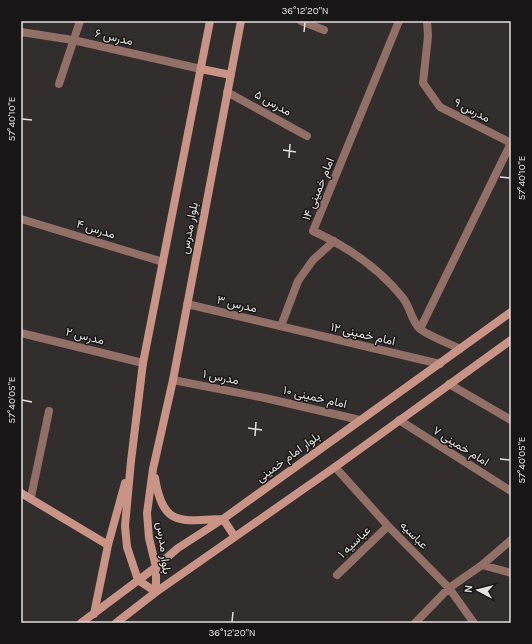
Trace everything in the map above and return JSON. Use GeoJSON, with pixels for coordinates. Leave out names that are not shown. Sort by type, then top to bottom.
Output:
{"type":"FeatureCollection","features":[{"type":"Feature","properties":{"kind":"main road","name":"بلوار مدرس"},"geometry":{"type":"LineString","coordinates":[[156,592],[138,580],[127,547],[125,526],[131,461],[143,363],[210,21]]}},
{"type":"Feature","properties":{"kind":"main road","name":"بلوار مدرس"},"geometry":{"type":"LineString","coordinates":[[156,592],[156,568],[149,538],[147,513],[153,469],[173,380],[241,21]]}},
{"type":"Feature","properties":{"kind":"main road"},"geometry":{"type":"LineString","coordinates":[[201,69],[231,75]]}},
{"type":"Feature","properties":{"kind":"main road","name":"بلوار امام خمینی"},"geometry":{"type":"LineString","coordinates":[[81,623],[156,568],[178,548],[223,519],[511,312]]}},
{"type":"Feature","properties":{"kind":"main road"},"geometry":{"type":"LineString","coordinates":[[116,623],[156,592],[335,467],[511,340]]}},
{"type":"Feature","properties":{"kind":"main road"},"geometry":{"type":"LineString","coordinates":[[94,614],[108,544],[131,461]]}},
{"type":"Feature","properties":{"kind":"main road"},"geometry":{"type":"LineString","coordinates":[[153,469],[158,495],[162,505],[171,516],[187,521],[223,519],[234,537]]}},
{"type":"Feature","properties":{"kind":"main road"},"geometry":{"type":"LineString","coordinates":[[21,493],[31,497],[108,544]]}},
{"type":"Feature","properties":{"kind":"street"},"geometry":{"type":"LineString","coordinates":[[59,84],[80,21]]}},
{"type":"Feature","properties":{"kind":"street"},"geometry":{"type":"LineString","coordinates":[[302,21],[324,30]]}},
{"type":"Feature","properties":{"kind":"street","name":"امام خمینی ۱۴"},"geometry":{"type":"LineString","coordinates":[[400,21],[313,231],[352,251],[388,280],[405,300],[412,319],[420,329]]}},
{"type":"Feature","properties":{"kind":"street","name":"مدرس ۹"},"geometry":{"type":"LineString","coordinates":[[427,21],[428,36],[424,83],[440,107],[511,143]]}},
{"type":"Feature","properties":{"kind":"street","name":"مدرس ۶"},"geometry":{"type":"LineString","coordinates":[[21,32],[73,40],[201,69]]}},
{"type":"Feature","properties":{"kind":"street","name":"مدرس ۵"},"geometry":{"type":"LineString","coordinates":[[227,92],[307,136]]}},
{"type":"Feature","properties":{"kind":"street"},"geometry":{"type":"LineString","coordinates":[[460,349],[420,329],[511,143]]}},
{"type":"Feature","properties":{"kind":"street","name":"مدرس ۴"},"geometry":{"type":"LineString","coordinates":[[22,222],[163,262]]}},
{"type":"Feature","properties":{"kind":"street"},"geometry":{"type":"LineString","coordinates":[[281,326],[298,281],[313,260],[334,241]]}},
{"type":"Feature","properties":{"kind":"street","name":"مدرس ۳"},"geometry":{"type":"LineString","coordinates":[[187,304],[281,326]]}},
{"type":"Feature","properties":{"kind":"street","name":"امام خمینی ۱۲"},"geometry":{"type":"LineString","coordinates":[[281,326],[440,364]]}},
{"type":"Feature","properties":{"kind":"street","name":"مدرس ۲"},"geometry":{"type":"LineString","coordinates":[[21,333],[143,363]]}},
{"type":"Feature","properties":{"kind":"street","name":"مدرس ۱"},"geometry":{"type":"LineString","coordinates":[[173,380],[265,398]]}},
{"type":"Feature","properties":{"kind":"street"},"geometry":{"type":"LineString","coordinates":[[450,384],[511,420]]}},
{"type":"Feature","properties":{"kind":"street","name":"امام خمینی ۱۰"},"geometry":{"type":"LineString","coordinates":[[265,398],[360,420]]}},
{"type":"Feature","properties":{"kind":"street"},"geometry":{"type":"LineString","coordinates":[[31,497],[49,411]]}},
{"type":"Feature","properties":{"kind":"street","name":"امام خمینی ۷"},"geometry":{"type":"LineString","coordinates":[[399,420],[511,491]]}},
{"type":"Feature","properties":{"kind":"street","name":"عباسیه"},"geometry":{"type":"LineString","coordinates":[[335,467],[388,526],[449,588],[469,619],[474,623]]}},
{"type":"Feature","properties":{"kind":"street","name":"عباسیه ۱"},"geometry":{"type":"LineString","coordinates":[[337,575],[388,526]]}},
{"type":"Feature","properties":{"kind":"street"},"geometry":{"type":"LineString","coordinates":[[414,623],[449,588],[482,565],[511,540]]}},
{"type":"Feature","properties":{"kind":"street"},"geometry":{"type":"LineString","coordinates":[[482,565],[511,573]]}}]}
